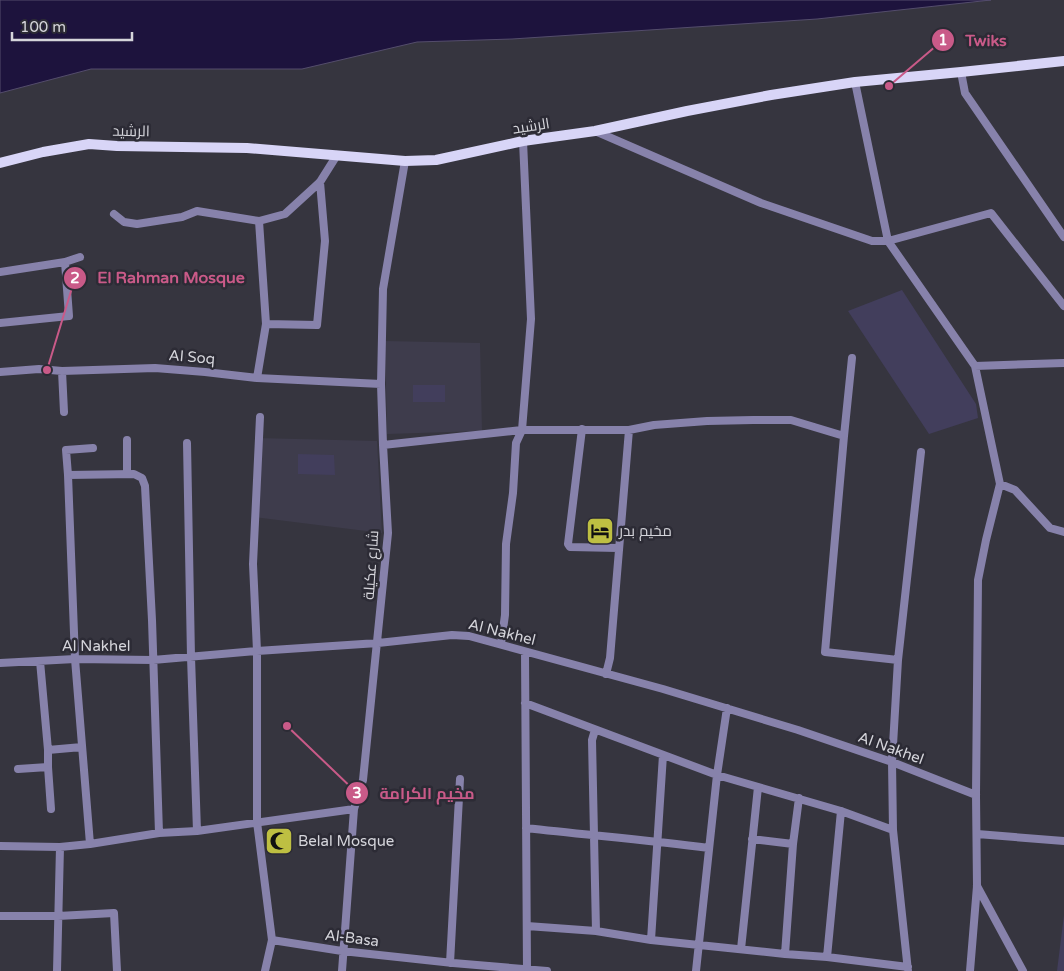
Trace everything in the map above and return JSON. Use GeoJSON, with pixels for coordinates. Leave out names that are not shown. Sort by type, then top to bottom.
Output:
{"type":"FeatureCollection","features":[{"type":"Feature","properties":{"kind":"main road","name":"الرشيد"},"geometry":{"type":"LineString","coordinates":[[0,163],[43,152],[89,144],[248,148],[405,161],[436,160],[523,141],[595,132],[771,95],[855,82],[1064,61]]}},
{"type":"Feature","properties":{"kind":"street"},"geometry":{"type":"LineString","coordinates":[[961,72],[965,93],[1064,237]]}},
{"type":"Feature","properties":{"kind":"street"},"geometry":{"type":"LineString","coordinates":[[855,82],[888,240],[975,366],[1000,484],[978,580],[977,886],[970,971]]}},
{"type":"Feature","properties":{"kind":"street"},"geometry":{"type":"LineString","coordinates":[[595,132],[761,202],[872,242],[888,240],[991,213],[1064,306]]}},
{"type":"Feature","properties":{"kind":"street"},"geometry":{"type":"LineString","coordinates":[[501,644],[505,615],[506,544],[513,493],[516,443],[522,430],[531,319],[523,141]]}},
{"type":"Feature","properties":{"kind":"street"},"geometry":{"type":"LineString","coordinates":[[114,214],[124,222],[138,224],[182,217],[197,211],[259,221],[285,214],[320,182],[337,155]]}},
{"type":"Feature","properties":{"kind":"street","name":"شارع عكيلة"},"geometry":{"type":"LineString","coordinates":[[342,971],[354,809],[363,780],[388,533],[383,445],[383,288],[405,161]]}},
{"type":"Feature","properties":{"kind":"street"},"geometry":{"type":"LineString","coordinates":[[266,324],[317,325],[325,241],[320,182]]}},
{"type":"Feature","properties":{"kind":"street"},"geometry":{"type":"LineString","coordinates":[[257,378],[266,324],[259,221]]}},
{"type":"Feature","properties":{"kind":"street"},"geometry":{"type":"LineString","coordinates":[[0,272],[65,262],[80,257]]}},
{"type":"Feature","properties":{"kind":"street"},"geometry":{"type":"LineString","coordinates":[[0,322],[69,316],[65,262]]}},
{"type":"Feature","properties":{"kind":"street"},"geometry":{"type":"LineString","coordinates":[[852,358],[825,652],[898,660]]}},
{"type":"Feature","properties":{"kind":"street"},"geometry":{"type":"LineString","coordinates":[[975,366],[1064,363]]}},
{"type":"Feature","properties":{"kind":"street","name":"Al Soq"},"geometry":{"type":"LineString","coordinates":[[0,372],[39,369],[62,371],[156,368],[257,378],[382,384]]}},
{"type":"Feature","properties":{"kind":"street"},"geometry":{"type":"LineString","coordinates":[[62,371],[64,412]]}},
{"type":"Feature","properties":{"kind":"street"},"geometry":{"type":"LineString","coordinates":[[260,417],[253,564],[257,651],[258,822],[272,940],[265,971]]}},
{"type":"Feature","properties":{"kind":"street"},"geometry":{"type":"LineString","coordinates":[[383,445],[522,430],[628,430],[654,425],[753,420],[791,420],[844,436]]}},
{"type":"Feature","properties":{"kind":"street"},"geometry":{"type":"LineString","coordinates":[[582,429],[568,544],[570,547],[618,548]]}},
{"type":"Feature","properties":{"kind":"street"},"geometry":{"type":"LineString","coordinates":[[606,674],[610,658],[628,430]]}},
{"type":"Feature","properties":{"kind":"street"},"geometry":{"type":"LineString","coordinates":[[126,440],[127,474]]}},
{"type":"Feature","properties":{"kind":"street"},"geometry":{"type":"LineString","coordinates":[[187,444],[197,831]]}},
{"type":"Feature","properties":{"kind":"street"},"geometry":{"type":"LineString","coordinates":[[90,844],[75,659],[66,450],[93,448]]}},
{"type":"Feature","properties":{"kind":"street"},"geometry":{"type":"LineString","coordinates":[[526,926],[596,931],[651,940],[827,957],[908,969],[893,830],[892,762],[898,660],[922,452]]}},
{"type":"Feature","properties":{"kind":"street"},"geometry":{"type":"LineString","coordinates":[[68,475],[134,474],[142,478],[145,486],[159,833]]}},
{"type":"Feature","properties":{"kind":"street"},"geometry":{"type":"LineString","coordinates":[[1000,484],[1015,490],[1050,528],[1064,532]]}},
{"type":"Feature","properties":{"kind":"street","name":"Al Nakhel"},"geometry":{"type":"LineString","coordinates":[[0,663],[75,659],[153,660],[378,643],[452,635],[468,636],[663,689],[798,730],[892,762],[976,795]]}},
{"type":"Feature","properties":{"kind":"street"},"geometry":{"type":"LineString","coordinates":[[525,652],[527,969]]}},
{"type":"Feature","properties":{"kind":"street"},"geometry":{"type":"LineString","coordinates":[[40,661],[51,809]]}},
{"type":"Feature","properties":{"kind":"street"},"geometry":{"type":"LineString","coordinates":[[525,703],[717,775],[841,811],[893,830]]}},
{"type":"Feature","properties":{"kind":"street"},"geometry":{"type":"LineString","coordinates":[[696,971],[717,775],[727,708]]}},
{"type":"Feature","properties":{"kind":"street"},"geometry":{"type":"LineString","coordinates":[[595,730],[592,740],[596,931]]}},
{"type":"Feature","properties":{"kind":"street"},"geometry":{"type":"LineString","coordinates":[[48,750],[82,748]]}},
{"type":"Feature","properties":{"kind":"street"},"geometry":{"type":"LineString","coordinates":[[651,940],[663,755]]}},
{"type":"Feature","properties":{"kind":"street"},"geometry":{"type":"LineString","coordinates":[[18,768],[48,767]]}},
{"type":"Feature","properties":{"kind":"street"},"geometry":{"type":"LineString","coordinates":[[450,963],[460,779]]}},
{"type":"Feature","properties":{"kind":"street"},"geometry":{"type":"LineString","coordinates":[[741,949],[758,787]]}},
{"type":"Feature","properties":{"kind":"street"},"geometry":{"type":"LineString","coordinates":[[785,954],[793,844],[799,798]]}},
{"type":"Feature","properties":{"kind":"street"},"geometry":{"type":"LineString","coordinates":[[0,846],[60,847],[90,844],[159,833],[197,831],[354,809]]}},
{"type":"Feature","properties":{"kind":"street"},"geometry":{"type":"LineString","coordinates":[[827,957],[841,811]]}},
{"type":"Feature","properties":{"kind":"street"},"geometry":{"type":"LineString","coordinates":[[526,828],[709,848]]}},
{"type":"Feature","properties":{"kind":"street"},"geometry":{"type":"LineString","coordinates":[[978,834],[1064,841]]}},
{"type":"Feature","properties":{"kind":"street"},"geometry":{"type":"LineString","coordinates":[[752,839],[793,844]]}},
{"type":"Feature","properties":{"kind":"street"},"geometry":{"type":"LineString","coordinates":[[57,971],[60,847]]}},
{"type":"Feature","properties":{"kind":"street"},"geometry":{"type":"LineString","coordinates":[[977,886],[1023,971]]}},
{"type":"Feature","properties":{"kind":"street"},"geometry":{"type":"LineString","coordinates":[[0,916],[58,916],[114,913],[117,971]]}},
{"type":"Feature","properties":{"kind":"street","name":"Al-Basa"},"geometry":{"type":"LineString","coordinates":[[272,940],[342,951],[486,968],[547,971]]}},
{"type":"Feature","properties":{"kind":"shaded area"},"geometry":{"type":"Polygon","coordinates":[[[0,0],[991,0],[817,19],[512,39],[417,42],[302,69],[91,69],[0,93],[0,0]]]}},
{"type":"Feature","properties":{"kind":"shaded area"},"geometry":{"type":"Polygon","coordinates":[[[902,290],[976,404],[978,418],[929,434],[848,311],[902,290]]]}},
{"type":"Feature","properties":{"kind":"shaded area"},"geometry":{"type":"Polygon","coordinates":[[[385,341],[480,343],[482,431],[387,434],[385,341]]]}},
{"type":"Feature","properties":{"kind":"shaded area"},"geometry":{"type":"Polygon","coordinates":[[[413,385],[445,385],[445,402],[413,402],[413,385]]]}},
{"type":"Feature","properties":{"kind":"shaded area"},"geometry":{"type":"Polygon","coordinates":[[[257,438],[377,441],[382,533],[254,517],[257,438]]]}},
{"type":"Feature","properties":{"kind":"shaded area"},"geometry":{"type":"Polygon","coordinates":[[[298,454],[334,455],[335,475],[298,474],[298,454]]]}},
{"type":"Feature","properties":{"kind":"shaded area"},"geometry":{"type":"Polygon","coordinates":[[[1064,915],[1064,971],[1057,971],[1064,915]]]}},
{"type":"Feature","properties":{"kind":"place","name":"Twiks"},"geometry":{"type":"Point","coordinates":[889,86]}},
{"type":"Feature","properties":{"kind":"place","name":"El Rahman Mosque"},"geometry":{"type":"Point","coordinates":[47,370]}},
{"type":"Feature","properties":{"kind":"place","name":"مخيم بدر"},"geometry":{"type":"Point","coordinates":[600,531]}},
{"type":"Feature","properties":{"kind":"place","name":"مخيم الكرامة"},"geometry":{"type":"Point","coordinates":[287,726]}},
{"type":"Feature","properties":{"kind":"place","name":"Belal Mosque"},"geometry":{"type":"Point","coordinates":[279,841]}}]}
